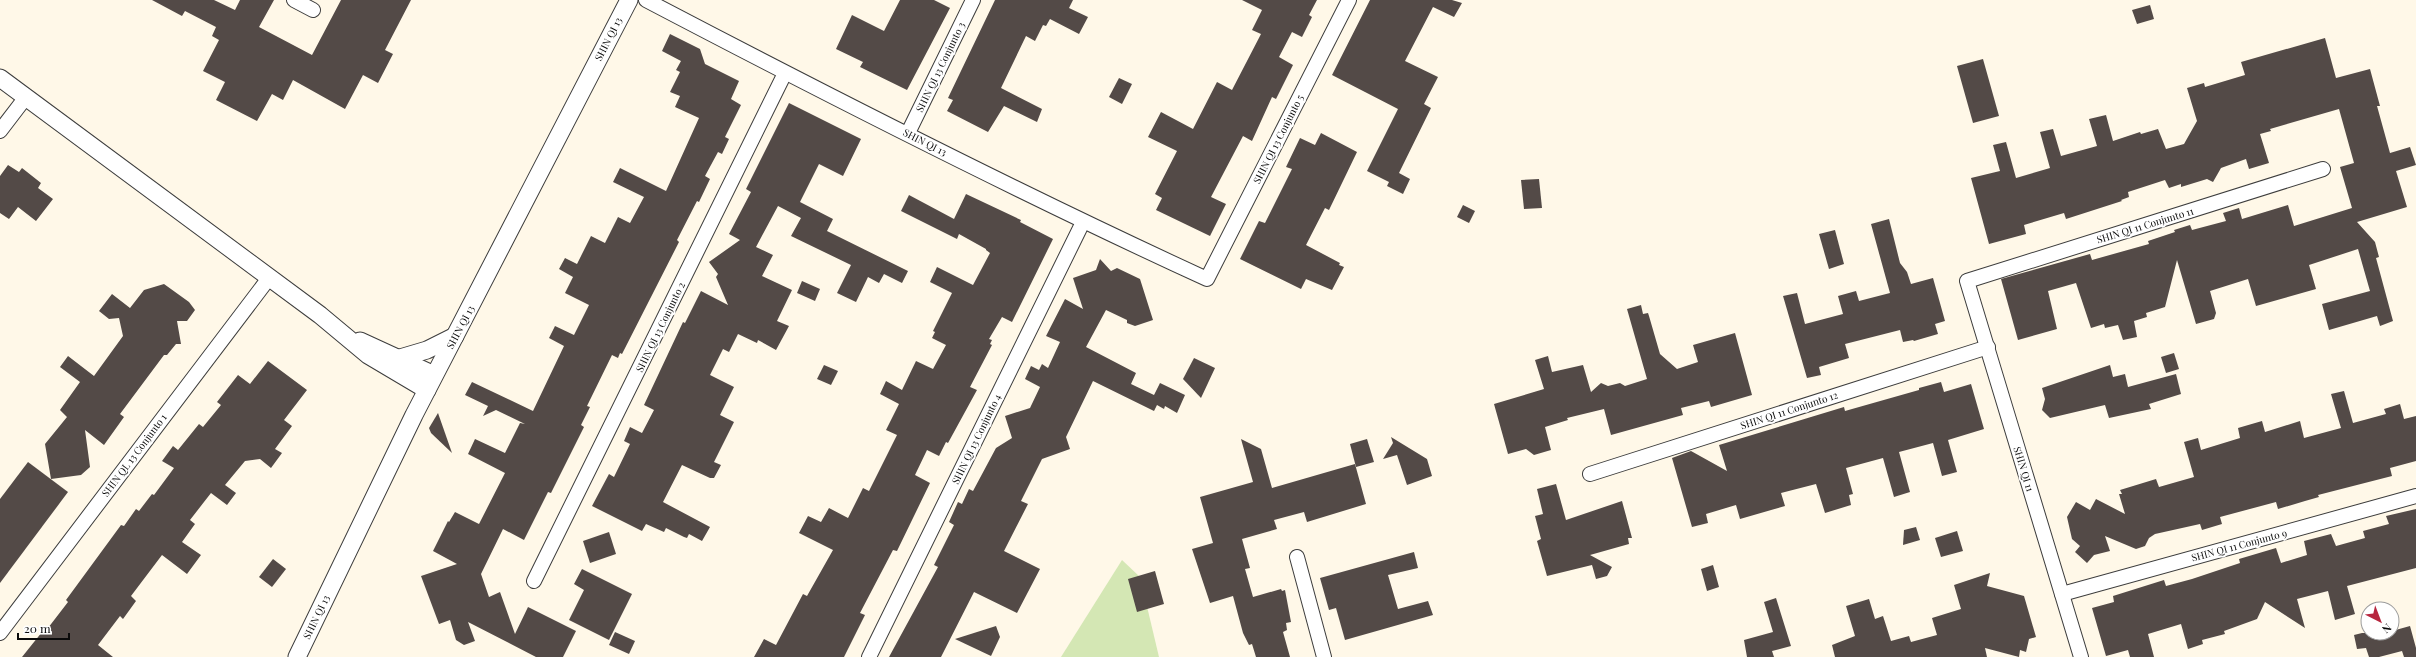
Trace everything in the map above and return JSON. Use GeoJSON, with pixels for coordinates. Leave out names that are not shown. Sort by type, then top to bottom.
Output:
{"type":"FeatureCollection","features":[{"type":"Feature","properties":{"kind":"street"},"geometry":{"type":"LineString","coordinates":[[294,0],[313,10]]}},
{"type":"Feature","properties":{"kind":"street","name":"SHIN QI 13"},"geometry":{"type":"LineString","coordinates":[[297,657],[431,382],[628,0]]}},
{"type":"Feature","properties":{"kind":"street","name":"SHIN QI 13"},"geometry":{"type":"LineString","coordinates":[[646,0],[785,73],[908,133],[1083,222],[1207,279]]}},
{"type":"Feature","properties":{"kind":"street","name":"SHIN QI 13 Conjunto 3"},"geometry":{"type":"LineString","coordinates":[[908,133],[973,0]]}},
{"type":"Feature","properties":{"kind":"street","name":"SHIN QI 13 Conjunto 5"},"geometry":{"type":"LineString","coordinates":[[1207,279],[1349,0]]}},
{"type":"Feature","properties":{"kind":"street","name":"SHIN QI 13 Conjunto 2"},"geometry":{"type":"LineString","coordinates":[[534,581],[785,73]]}},
{"type":"Feature","properties":{"kind":"street"},"geometry":{"type":"LineString","coordinates":[[0,78],[348,337],[431,382]]}},
{"type":"Feature","properties":{"kind":"street"},"geometry":{"type":"LineString","coordinates":[[0,131],[26,97]]}},
{"type":"Feature","properties":{"kind":"street","name":"SHIN QI 11 Conjunto 11"},"geometry":{"type":"LineString","coordinates":[[1967,281],[2323,169]]}},
{"type":"Feature","properties":{"kind":"street","name":"SHIN QI 13 Conjunto 4"},"geometry":{"type":"LineString","coordinates":[[869,657],[1083,222]]}},
{"type":"Feature","properties":{"kind":"street","name":"SHIN QL 13 Conjunto 1"},"geometry":{"type":"LineString","coordinates":[[0,633],[269,278]]}},
{"type":"Feature","properties":{"kind":"street","name":"SHIN QI 11"},"geometry":{"type":"LineString","coordinates":[[1967,281],[2081,657]]}},
{"type":"Feature","properties":{"kind":"street"},"geometry":{"type":"LineString","coordinates":[[398,365],[455,336]]}},
{"type":"Feature","properties":{"kind":"street","name":"SHIN QI 11 Conjunto 12"},"geometry":{"type":"LineString","coordinates":[[1590,474],[1988,347]]}},
{"type":"Feature","properties":{"kind":"street"},"geometry":{"type":"LineString","coordinates":[[398,365],[414,416]]}},
{"type":"Feature","properties":{"kind":"street","name":"SHIN QI 11 Conjunto 9"},"geometry":{"type":"LineString","coordinates":[[2062,594],[2416,496]]}},
{"type":"Feature","properties":{"kind":"street"},"geometry":{"type":"LineString","coordinates":[[1297,558],[1324,657]]}},
{"type":"Feature","properties":{"kind":"green space"},"geometry":{"type":"Polygon","coordinates":[[[1122,560],[1140,577],[1159,657],[1061,657],[1122,560]]]}},
{"type":"Feature","properties":{"kind":"building"},"geometry":{"type":"Polygon","coordinates":[[[152,0],[214,0],[235,10],[240,0],[274,0],[259,27],[312,55],[341,0],[411,0],[385,50],[393,54],[378,83],[363,75],[345,109],[293,80],[283,100],[272,94],[257,121],[216,100],[225,82],[203,71],[219,40],[212,36],[216,27],[185,11],[182,16],[152,0]]]}},
{"type":"Feature","properties":{"kind":"building"},"geometry":{"type":"Polygon","coordinates":[[[900,0],[934,0],[950,8],[907,90],[860,67],[863,62],[836,49],[852,15],[884,31],[900,0]]]}},
{"type":"Feature","properties":{"kind":"building"},"geometry":{"type":"Polygon","coordinates":[[[995,0],[1073,0],[1069,8],[1088,17],[1079,34],[1050,19],[1046,26],[1043,25],[1035,41],[1026,36],[1001,88],[1042,109],[1037,122],[1004,106],[988,132],[947,111],[953,100],[948,98],[995,0]]]}},
{"type":"Feature","properties":{"kind":"building"},"geometry":{"type":"Polygon","coordinates":[[[1242,0],[1317,0],[1309,15],[1312,17],[1302,37],[1292,32],[1279,57],[1293,65],[1276,99],[1272,97],[1252,141],[1243,136],[1211,197],[1226,204],[1210,236],[1156,210],[1162,198],[1155,194],[1177,151],[1148,137],[1161,112],[1193,129],[1217,82],[1232,90],[1261,34],[1252,30],[1262,10],[1242,0]]]}},
{"type":"Feature","properties":{"kind":"building"},"geometry":{"type":"Polygon","coordinates":[[[1370,0],[1452,0],[1462,3],[1454,17],[1433,7],[1405,61],[1438,77],[1424,104],[1431,108],[1399,173],[1410,179],[1403,194],[1387,186],[1389,182],[1367,171],[1398,109],[1332,75],[1370,0]]]}},
{"type":"Feature","properties":{"kind":"building"},"geometry":{"type":"Polygon","coordinates":[[[2150,5],[2154,19],[2137,24],[2132,10],[2150,5]]]}},
{"type":"Feature","properties":{"kind":"building"},"geometry":{"type":"Polygon","coordinates":[[[670,34],[700,49],[705,64],[739,81],[731,99],[741,105],[725,137],[729,139],[722,154],[718,152],[705,176],[710,179],[699,202],[697,201],[677,240],[679,242],[622,354],[620,353],[618,358],[612,355],[587,406],[590,407],[581,425],[584,427],[551,493],[548,492],[524,540],[503,529],[481,574],[489,597],[500,592],[515,634],[528,607],[576,631],[563,657],[536,657],[468,622],[475,641],[464,645],[456,640],[450,620],[439,624],[421,576],[457,564],[433,551],[448,521],[449,522],[455,512],[479,524],[505,473],[468,454],[475,439],[505,453],[520,423],[525,424],[496,410],[483,416],[488,406],[465,395],[472,382],[533,411],[564,346],[549,338],[555,326],[574,335],[589,305],[565,293],[573,277],[559,269],[565,258],[577,264],[591,236],[605,243],[618,217],[630,223],[644,197],[613,182],[620,168],[666,191],[699,118],[675,107],[680,96],[670,92],[680,72],[676,70],[681,61],[662,51],[670,34]]]}},
{"type":"Feature","properties":{"kind":"building"},"geometry":{"type":"Polygon","coordinates":[[[2325,38],[2336,78],[2370,69],[2380,106],[2377,106],[2390,153],[2410,147],[2416,165],[2396,171],[2407,207],[2357,222],[2375,242],[2379,257],[2376,258],[2393,321],[2380,326],[2377,316],[2329,330],[2322,304],[2370,291],[2358,249],[2309,265],[2316,289],[2256,306],[2248,279],[2210,291],[2216,313],[2214,319],[2196,324],[2177,260],[2165,307],[2146,313],[2147,317],[2134,321],[2137,337],[2123,340],[2118,325],[2105,328],[2104,324],[2091,328],[2076,283],[2048,291],[2057,329],[2018,340],[2001,279],[2090,254],[2092,260],[2149,244],[2148,241],[2175,232],[2174,230],[2190,225],[2192,230],[2226,221],[2223,213],[2239,208],[2242,219],[2288,205],[2294,226],[2352,208],[2340,167],[2354,163],[2339,109],[2270,129],[2271,131],[2260,134],[2269,163],[2249,169],[2246,159],[2221,168],[2213,182],[2207,179],[2181,187],[2181,184],[2169,188],[2165,180],[2128,192],[2129,197],[2121,200],[2122,201],[2066,219],[2064,213],[2024,225],[2026,234],[1989,244],[1971,178],[2000,171],[1993,145],[2006,142],[2016,178],[2050,168],[2040,132],[2053,129],[2061,156],[2097,146],[2089,119],[2106,115],[2113,141],[2140,132],[2141,134],[2158,129],[2166,149],[2184,144],[2197,121],[2187,88],[2204,83],[2205,87],[2245,75],[2241,62],[2325,38]]]}},
{"type":"Feature","properties":{"kind":"building"},"geometry":{"type":"Polygon","coordinates":[[[1983,59],[1999,116],[1973,123],[1957,66],[1983,59]]]}},
{"type":"Feature","properties":{"kind":"building"},"geometry":{"type":"Polygon","coordinates":[[[1119,78],[1132,84],[1122,104],[1109,97],[1119,78]]]}},
{"type":"Feature","properties":{"kind":"building"},"geometry":{"type":"Polygon","coordinates":[[[789,103],[861,139],[843,176],[819,164],[800,202],[833,219],[827,231],[908,271],[902,283],[884,274],[879,283],[868,277],[856,302],[837,293],[851,265],[791,236],[801,218],[778,206],[756,247],[773,255],[762,276],[792,290],[777,321],[789,326],[776,350],[758,340],[757,343],[738,334],[729,352],[723,349],[710,375],[734,387],[720,415],[734,422],[714,462],[721,465],[714,478],[710,478],[682,465],[663,502],[710,527],[702,541],[689,534],[687,538],[666,528],[664,532],[646,524],[642,531],[592,506],[609,474],[614,477],[630,444],[624,441],[630,427],[642,433],[654,410],[644,405],[683,322],[685,323],[701,291],[728,305],[716,277],[718,274],[709,262],[740,240],[729,234],[751,192],[746,189],[789,103]]]}},
{"type":"Feature","properties":{"kind":"building"},"geometry":{"type":"Polygon","coordinates":[[[1321,133],[1357,152],[1329,210],[1325,208],[1306,245],[1340,263],[1339,265],[1344,267],[1332,290],[1306,279],[1301,289],[1240,259],[1259,221],[1265,223],[1292,169],[1286,167],[1300,138],[1315,145],[1321,133]]]}},
{"type":"Feature","properties":{"kind":"building"},"geometry":{"type":"Polygon","coordinates":[[[8,165],[19,172],[22,168],[41,183],[38,188],[53,199],[36,221],[18,207],[9,219],[0,213],[0,176],[8,165]]]}},
{"type":"Feature","properties":{"kind":"building"},"geometry":{"type":"Polygon","coordinates":[[[1539,179],[1542,208],[1524,209],[1521,180],[1539,179]]]}},
{"type":"Feature","properties":{"kind":"building"},"geometry":{"type":"Polygon","coordinates":[[[966,194],[1021,220],[1020,222],[1053,239],[1012,322],[1002,317],[989,339],[992,340],[990,344],[992,345],[970,387],[977,390],[948,443],[946,442],[939,456],[927,450],[915,475],[930,483],[897,551],[893,550],[860,613],[865,615],[844,657],[754,657],[764,639],[776,645],[803,594],[807,596],[833,550],[799,533],[808,516],[821,522],[829,508],[848,518],[863,488],[869,491],[897,435],[886,430],[899,404],[880,394],[886,381],[902,390],[916,361],[933,369],[946,345],[932,338],[935,332],[933,331],[952,293],[930,282],[937,267],[973,285],[990,253],[986,249],[959,234],[957,239],[901,211],[909,195],[954,219],[966,194]]]}},
{"type":"Feature","properties":{"kind":"building"},"geometry":{"type":"Polygon","coordinates":[[[1463,205],[1475,211],[1469,223],[1457,217],[1463,205]]]}},
{"type":"Feature","properties":{"kind":"building"},"geometry":{"type":"Polygon","coordinates":[[[1889,219],[1900,263],[1907,272],[1911,284],[1933,278],[1945,321],[1935,324],[1938,334],[1914,341],[1903,342],[1900,330],[1845,344],[1849,358],[1819,367],[1821,375],[1807,378],[1783,296],[1797,293],[1805,324],[1843,314],[1838,296],[1856,291],[1859,301],[1890,293],[1871,224],[1889,219]]]}},
{"type":"Feature","properties":{"kind":"building"},"geometry":{"type":"Polygon","coordinates":[[[1835,230],[1844,264],[1829,269],[1819,234],[1835,230]]]}},
{"type":"Feature","properties":{"kind":"building"},"geometry":{"type":"Polygon","coordinates":[[[1100,259],[1111,271],[1117,268],[1140,279],[1153,320],[1135,326],[1127,323],[1127,320],[1106,310],[1086,347],[1136,373],[1131,384],[1154,395],[1160,383],[1185,395],[1177,413],[1165,406],[1164,409],[1157,405],[1154,411],[1093,381],[1066,437],[1070,449],[1042,459],[1021,501],[1028,504],[1004,551],[1040,569],[1017,613],[974,592],[941,657],[889,657],[938,567],[934,565],[954,525],[949,522],[958,502],[962,504],[969,489],[973,491],[996,448],[1012,438],[1005,416],[1030,408],[1040,387],[1025,379],[1031,366],[1039,370],[1042,364],[1048,368],[1060,342],[1046,336],[1065,299],[1083,309],[1073,278],[1096,270],[1100,259]]]}},
{"type":"Feature","properties":{"kind":"building"},"geometry":{"type":"Polygon","coordinates":[[[802,281],[820,289],[815,301],[797,293],[802,281]]]}},
{"type":"Feature","properties":{"kind":"building"},"geometry":{"type":"Polygon","coordinates":[[[164,284],[189,302],[195,310],[187,321],[177,321],[181,344],[176,344],[167,355],[164,355],[120,414],[124,417],[104,445],[85,430],[90,467],[81,475],[51,479],[45,444],[67,417],[60,410],[80,382],[60,367],[68,356],[94,376],[123,336],[119,318],[109,319],[99,311],[112,294],[130,308],[144,290],[164,284]]]}},
{"type":"Feature","properties":{"kind":"building"},"geometry":{"type":"Polygon","coordinates":[[[1641,305],[1643,314],[1648,313],[1660,354],[1677,369],[1698,362],[1693,345],[1735,333],[1752,395],[1711,407],[1709,401],[1681,408],[1683,415],[1611,435],[1604,409],[1567,418],[1568,420],[1545,427],[1551,450],[1534,455],[1526,449],[1508,454],[1494,404],[1544,389],[1535,360],[1548,356],[1552,372],[1583,365],[1591,392],[1601,383],[1608,386],[1620,383],[1625,386],[1647,379],[1627,309],[1641,305]]]}},
{"type":"Feature","properties":{"kind":"building"},"geometry":{"type":"Polygon","coordinates":[[[2174,353],[2179,369],[2166,373],[2161,357],[2174,353]]]}},
{"type":"Feature","properties":{"kind":"building"},"geometry":{"type":"Polygon","coordinates":[[[1194,358],[1215,368],[1201,398],[1183,379],[1194,358]]]}},
{"type":"Feature","properties":{"kind":"building"},"geometry":{"type":"Polygon","coordinates":[[[268,361],[307,390],[284,420],[292,426],[275,449],[282,453],[271,468],[260,459],[245,461],[225,485],[236,493],[227,505],[211,493],[190,520],[195,524],[182,542],[201,555],[187,574],[162,555],[131,596],[136,601],[123,619],[120,616],[98,645],[113,657],[22,657],[46,627],[48,628],[68,602],[66,600],[121,525],[124,526],[136,509],[139,511],[152,494],[154,495],[174,468],[162,461],[173,446],[178,450],[199,424],[203,427],[221,405],[217,402],[238,375],[250,384],[268,361]]]}},
{"type":"Feature","properties":{"kind":"building"},"geometry":{"type":"Polygon","coordinates":[[[824,365],[838,371],[831,385],[817,379],[824,365]]]}},
{"type":"Feature","properties":{"kind":"building"},"geometry":{"type":"Polygon","coordinates":[[[2110,365],[2113,377],[2125,374],[2128,387],[2176,374],[2181,394],[2149,404],[2151,409],[2109,418],[2105,405],[2050,418],[2042,410],[2045,399],[2042,388],[2110,365]]]}},
{"type":"Feature","properties":{"kind":"building"},"geometry":{"type":"Polygon","coordinates":[[[1941,382],[1944,392],[1971,384],[1984,429],[1948,440],[1957,472],[1942,476],[1933,443],[1899,452],[1910,492],[1894,497],[1883,458],[1846,468],[1853,494],[1849,495],[1851,505],[1825,513],[1816,484],[1781,493],[1785,506],[1740,519],[1736,505],[1706,514],[1708,523],[1692,527],[1672,458],[1691,451],[1727,471],[1719,445],[1844,407],[1845,411],[1919,390],[1919,388],[1941,382]]]}},
{"type":"Feature","properties":{"kind":"building"},"geometry":{"type":"Polygon","coordinates":[[[2344,391],[2353,423],[2386,414],[2384,409],[2400,404],[2404,419],[2416,416],[2416,461],[2390,468],[2392,476],[2318,495],[2319,497],[2278,509],[2276,502],[2220,517],[2222,524],[2202,530],[2200,524],[2155,534],[2149,538],[2145,546],[2136,549],[2105,536],[2110,551],[2094,555],[2087,563],[2075,552],[2080,546],[2072,539],[2067,517],[2076,502],[2090,510],[2096,499],[2125,514],[2119,494],[2122,494],[2120,490],[2156,479],[2159,487],[2194,477],[2184,442],[2198,438],[2201,450],[2240,438],[2238,428],[2262,421],[2265,432],[2300,421],[2304,438],[2341,428],[2331,394],[2344,391]]]}},
{"type":"Feature","properties":{"kind":"building"},"geometry":{"type":"Polygon","coordinates":[[[438,413],[452,453],[431,433],[429,428],[438,413]]]}},
{"type":"Feature","properties":{"kind":"building"},"geometry":{"type":"Polygon","coordinates":[[[1391,437],[1427,459],[1432,476],[1407,485],[1397,455],[1383,459],[1393,443],[1391,437]]]}},
{"type":"Feature","properties":{"kind":"building"},"geometry":{"type":"Polygon","coordinates":[[[1241,439],[1261,449],[1272,488],[1355,464],[1366,504],[1307,522],[1304,512],[1274,520],[1277,529],[1242,539],[1250,568],[1245,569],[1253,597],[1281,589],[1282,591],[1285,590],[1291,622],[1286,623],[1287,630],[1283,632],[1290,657],[1256,657],[1252,644],[1249,645],[1243,633],[1233,596],[1210,603],[1192,549],[1213,543],[1200,497],[1253,482],[1241,439]]]}},
{"type":"Feature","properties":{"kind":"building"},"geometry":{"type":"Polygon","coordinates":[[[1367,439],[1374,462],[1356,467],[1350,444],[1367,439]]]}},
{"type":"Feature","properties":{"kind":"building"},"geometry":{"type":"Polygon","coordinates":[[[28,462],[68,492],[0,583],[0,499],[28,462]]]}},
{"type":"Feature","properties":{"kind":"building"},"geometry":{"type":"Polygon","coordinates":[[[1556,484],[1566,520],[1622,501],[1632,538],[1628,538],[1629,544],[1590,555],[1612,567],[1607,576],[1596,579],[1592,565],[1547,576],[1537,541],[1541,539],[1535,516],[1543,514],[1537,489],[1556,484]]]}},
{"type":"Feature","properties":{"kind":"building"},"geometry":{"type":"Polygon","coordinates":[[[2416,509],[2416,568],[2347,586],[2355,614],[2335,620],[2328,591],[2297,599],[2305,628],[2265,602],[2257,619],[2224,631],[2225,634],[2202,640],[2203,644],[2188,649],[2181,624],[2148,634],[2154,657],[2130,657],[2128,650],[2106,656],[2092,608],[2114,602],[2113,596],[2164,580],[2166,586],[2192,579],[2240,563],[2239,559],[2276,548],[2281,563],[2307,555],[2304,541],[2331,534],[2336,546],[2365,538],[2363,531],[2389,524],[2386,516],[2416,509]]]}},
{"type":"Feature","properties":{"kind":"building"},"geometry":{"type":"Polygon","coordinates":[[[1916,527],[1920,540],[1903,545],[1904,530],[1916,527]]]}},
{"type":"Feature","properties":{"kind":"building"},"geometry":{"type":"Polygon","coordinates":[[[1957,531],[1963,551],[1941,557],[1935,538],[1957,531]]]}},
{"type":"Feature","properties":{"kind":"building"},"geometry":{"type":"Polygon","coordinates":[[[609,532],[616,554],[590,563],[583,541],[609,532]]]}},
{"type":"Feature","properties":{"kind":"building"},"geometry":{"type":"Polygon","coordinates":[[[1414,552],[1418,568],[1388,575],[1398,609],[1428,601],[1433,615],[1345,640],[1336,608],[1329,610],[1320,578],[1414,552]]]}},
{"type":"Feature","properties":{"kind":"building"},"geometry":{"type":"Polygon","coordinates":[[[273,559],[286,569],[272,587],[259,577],[273,559]]]}},
{"type":"Feature","properties":{"kind":"building"},"geometry":{"type":"Polygon","coordinates":[[[1713,565],[1719,587],[1707,591],[1701,569],[1713,565]]]}},
{"type":"Feature","properties":{"kind":"building"},"geometry":{"type":"Polygon","coordinates":[[[582,569],[632,594],[609,640],[569,620],[584,590],[574,584],[582,569]]]}},
{"type":"Feature","properties":{"kind":"building"},"geometry":{"type":"Polygon","coordinates":[[[1155,571],[1164,604],[1137,612],[1128,579],[1155,571]]]}},
{"type":"Feature","properties":{"kind":"building"},"geometry":{"type":"Polygon","coordinates":[[[1990,573],[1987,586],[2024,596],[2036,637],[2029,639],[2026,652],[2020,650],[2019,657],[1985,648],[1987,657],[1835,657],[1832,645],[1855,636],[1846,606],[1869,599],[1875,619],[1883,616],[1891,641],[1909,636],[1911,642],[1937,635],[1932,618],[1961,609],[1954,585],[1990,573]]]}},
{"type":"Feature","properties":{"kind":"building"},"geometry":{"type":"Polygon","coordinates":[[[1776,598],[1791,646],[1772,651],[1774,657],[1747,657],[1744,640],[1773,632],[1764,602],[1776,598]]]}},
{"type":"Feature","properties":{"kind":"building"},"geometry":{"type":"Polygon","coordinates":[[[996,626],[1000,637],[991,656],[955,639],[996,626]]]}},
{"type":"Feature","properties":{"kind":"building"},"geometry":{"type":"Polygon","coordinates":[[[2410,626],[2416,648],[2416,657],[2404,657],[2402,651],[2379,657],[2369,657],[2366,648],[2357,649],[2354,635],[2360,634],[2360,641],[2400,641],[2400,629],[2410,626]]]}},
{"type":"Feature","properties":{"kind":"building"},"geometry":{"type":"Polygon","coordinates":[[[615,632],[635,641],[629,654],[609,645],[615,632]]]}}]}
